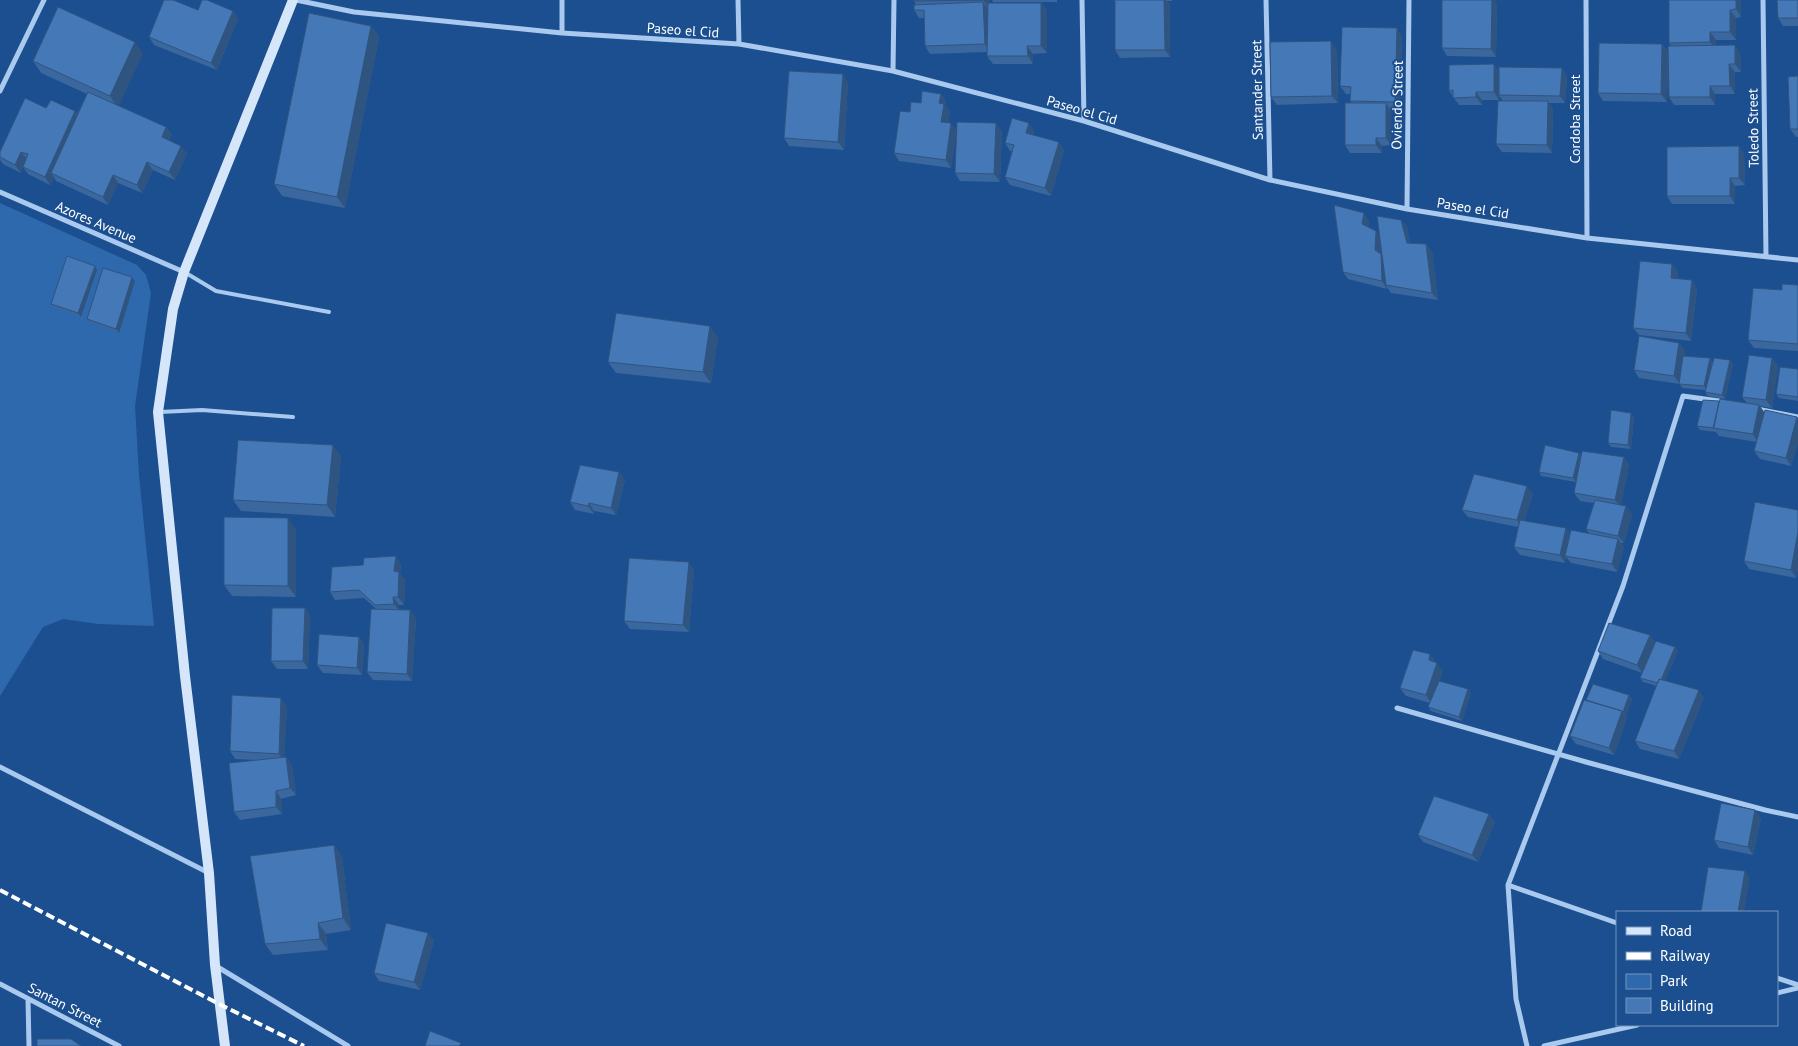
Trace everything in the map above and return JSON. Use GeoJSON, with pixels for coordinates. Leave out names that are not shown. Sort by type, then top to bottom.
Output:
{"type":"FeatureCollection","features":[{"type":"Feature","properties":{"kind":"street"},"geometry":{"type":"LineString","coordinates":[[0,91],[44,0]]}},
{"type":"Feature","properties":{"kind":"street"},"geometry":{"type":"LineString","coordinates":[[225,1046],[215,965],[209,874],[185,676],[158,412],[173,309],[184,272],[295,0]]}},
{"type":"Feature","properties":{"kind":"street","name":"Paseo el Cid"},"geometry":{"type":"LineString","coordinates":[[295,0],[354,12],[562,33],[739,44],[893,71],[1084,121],[1270,180],[1407,210],[1586,238],[1798,260]]}},
{"type":"Feature","properties":{"kind":"street"},"geometry":{"type":"LineString","coordinates":[[562,0],[562,33]]}},
{"type":"Feature","properties":{"kind":"street"},"geometry":{"type":"LineString","coordinates":[[738,0],[739,44]]}},
{"type":"Feature","properties":{"kind":"street"},"geometry":{"type":"LineString","coordinates":[[893,71],[894,0]]}},
{"type":"Feature","properties":{"kind":"street"},"geometry":{"type":"LineString","coordinates":[[1082,0],[1084,121]]}},
{"type":"Feature","properties":{"kind":"street","name":"Santander Street"},"geometry":{"type":"LineString","coordinates":[[1266,0],[1270,180]]}},
{"type":"Feature","properties":{"kind":"street","name":"Oviendo Street"},"geometry":{"type":"LineString","coordinates":[[1407,210],[1409,0]]}},
{"type":"Feature","properties":{"kind":"street","name":"Cordoba Street"},"geometry":{"type":"LineString","coordinates":[[1586,0],[1586,238]]}},
{"type":"Feature","properties":{"kind":"street","name":"Toledo Street"},"geometry":{"type":"LineString","coordinates":[[1763,0],[1766,256]]}},
{"type":"Feature","properties":{"kind":"street","name":"Azores Avenue"},"geometry":{"type":"LineString","coordinates":[[0,192],[184,272]]}},
{"type":"Feature","properties":{"kind":"street"},"geometry":{"type":"LineString","coordinates":[[1527,1046],[1516,999],[1508,885],[1622,586],[1683,396],[1721,402]]}},
{"type":"Feature","properties":{"kind":"street"},"geometry":{"type":"LineString","coordinates":[[1750,407],[1798,417]]}},
{"type":"Feature","properties":{"kind":"street"},"geometry":{"type":"LineString","coordinates":[[1398,708],[1559,754],[1765,810],[1798,817]]}},
{"type":"Feature","properties":{"kind":"street"},"geometry":{"type":"LineString","coordinates":[[0,767],[209,874]]}},
{"type":"Feature","properties":{"kind":"street"},"geometry":{"type":"LineString","coordinates":[[1508,885],[1616,923]]}},
{"type":"Feature","properties":{"kind":"street"},"geometry":{"type":"LineString","coordinates":[[215,965],[348,1046]]}},
{"type":"Feature","properties":{"kind":"street"},"geometry":{"type":"LineString","coordinates":[[1778,978],[1798,986]]}},
{"type":"Feature","properties":{"kind":"street","name":"Santan Street"},"geometry":{"type":"LineString","coordinates":[[0,984],[119,1046]]}},
{"type":"Feature","properties":{"kind":"street"},"geometry":{"type":"LineString","coordinates":[[1778,993],[1798,986]]}},
{"type":"Feature","properties":{"kind":"street"},"geometry":{"type":"LineString","coordinates":[[28,999],[29,1046]]}},
{"type":"Feature","properties":{"kind":"street"},"geometry":{"type":"LineString","coordinates":[[1544,1046],[1633,1026]]}},
{"type":"Feature","properties":{"kind":"lane"},"geometry":{"type":"LineString","coordinates":[[184,272],[216,291],[329,312]]}},
{"type":"Feature","properties":{"kind":"lane"},"geometry":{"type":"LineString","coordinates":[[158,412],[202,410],[293,417]]}},
{"type":"Feature","properties":{"kind":"green space"},"geometry":{"type":"Polygon","coordinates":[[[0,203],[137,265],[146,275],[151,293],[135,406],[139,475],[154,626],[98,624],[63,619],[43,627],[0,696],[0,203]]]}},
{"type":"Feature","properties":{"kind":"building"},"geometry":{"type":"Polygon","coordinates":[[[164,0],[173,0],[198,10],[202,0],[207,0],[233,11],[211,63],[149,37],[164,0]]]}},
{"type":"Feature","properties":{"kind":"building"},"geometry":{"type":"Polygon","coordinates":[[[914,0],[983,0],[914,1],[914,0]]]}},
{"type":"Feature","properties":{"kind":"building"},"geometry":{"type":"Polygon","coordinates":[[[1115,0],[1164,0],[1165,50],[1115,50],[1115,0]]]}},
{"type":"Feature","properties":{"kind":"building"},"geometry":{"type":"Polygon","coordinates":[[[1442,0],[1492,0],[1491,49],[1442,48],[1442,0]]]}},
{"type":"Feature","properties":{"kind":"building"},"geometry":{"type":"Polygon","coordinates":[[[1669,0],[1736,0],[1736,9],[1730,10],[1730,32],[1710,32],[1710,42],[1669,43],[1669,0]]]}},
{"type":"Feature","properties":{"kind":"building"},"geometry":{"type":"Polygon","coordinates":[[[1777,0],[1798,0],[1798,18],[1778,18],[1777,0]]]}},
{"type":"Feature","properties":{"kind":"building"},"geometry":{"type":"Polygon","coordinates":[[[983,2],[985,44],[925,46],[924,10],[914,10],[914,5],[983,2]]]}},
{"type":"Feature","properties":{"kind":"building"},"geometry":{"type":"Polygon","coordinates":[[[988,3],[1041,3],[1041,46],[1027,46],[1028,56],[987,56],[988,3]]]}},
{"type":"Feature","properties":{"kind":"building"},"geometry":{"type":"Polygon","coordinates":[[[58,7],[135,42],[110,96],[33,61],[58,7]]]}},
{"type":"Feature","properties":{"kind":"building"},"geometry":{"type":"Polygon","coordinates":[[[309,13],[371,26],[337,197],[274,184],[309,13]]]}},
{"type":"Feature","properties":{"kind":"building"},"geometry":{"type":"Polygon","coordinates":[[[1342,27],[1397,28],[1395,102],[1350,101],[1351,87],[1340,86],[1342,27]]]}},
{"type":"Feature","properties":{"kind":"building"},"geometry":{"type":"Polygon","coordinates":[[[1331,41],[1332,96],[1271,97],[1270,42],[1331,41]]]}},
{"type":"Feature","properties":{"kind":"building"},"geometry":{"type":"Polygon","coordinates":[[[1599,43],[1662,44],[1661,94],[1598,93],[1599,43]]]}},
{"type":"Feature","properties":{"kind":"building"},"geometry":{"type":"Polygon","coordinates":[[[1735,45],[1735,64],[1729,64],[1730,86],[1710,86],[1710,97],[1669,97],[1668,46],[1735,45]]]}},
{"type":"Feature","properties":{"kind":"building"},"geometry":{"type":"Polygon","coordinates":[[[1494,64],[1494,92],[1476,92],[1476,97],[1453,98],[1453,90],[1449,91],[1449,65],[1494,64]]]}},
{"type":"Feature","properties":{"kind":"building"},"geometry":{"type":"Polygon","coordinates":[[[1499,67],[1562,68],[1560,96],[1499,95],[1499,67]]]}},
{"type":"Feature","properties":{"kind":"building"},"geometry":{"type":"Polygon","coordinates":[[[789,71],[843,74],[838,142],[784,138],[789,71]]]}},
{"type":"Feature","properties":{"kind":"building"},"geometry":{"type":"Polygon","coordinates":[[[1798,76],[1798,129],[1790,129],[1788,77],[1798,76]]]}},
{"type":"Feature","properties":{"kind":"building"},"geometry":{"type":"Polygon","coordinates":[[[922,91],[941,94],[939,103],[944,104],[941,122],[951,123],[946,160],[894,153],[900,111],[910,112],[911,102],[921,103],[922,91]]]}},
{"type":"Feature","properties":{"kind":"building"},"geometry":{"type":"Polygon","coordinates":[[[88,92],[166,127],[162,137],[181,146],[169,172],[147,162],[137,185],[113,175],[103,197],[51,173],[88,92]]]}},
{"type":"Feature","properties":{"kind":"building"},"geometry":{"type":"Polygon","coordinates":[[[25,98],[46,108],[51,100],[75,111],[45,177],[23,167],[28,154],[21,152],[15,165],[0,157],[0,152],[25,98]]]}},
{"type":"Feature","properties":{"kind":"building"},"geometry":{"type":"Polygon","coordinates":[[[1498,101],[1548,101],[1547,145],[1496,144],[1498,101]]]}},
{"type":"Feature","properties":{"kind":"building"},"geometry":{"type":"Polygon","coordinates":[[[1345,103],[1386,103],[1386,138],[1376,138],[1376,145],[1345,145],[1345,103]]]}},
{"type":"Feature","properties":{"kind":"building"},"geometry":{"type":"Polygon","coordinates":[[[1012,118],[1029,123],[1026,133],[1059,142],[1045,188],[1005,177],[1014,145],[1005,143],[1012,118]]]}},
{"type":"Feature","properties":{"kind":"building"},"geometry":{"type":"Polygon","coordinates":[[[957,122],[996,123],[994,174],[955,173],[957,122]]]}},
{"type":"Feature","properties":{"kind":"building"},"geometry":{"type":"Polygon","coordinates":[[[1739,146],[1739,178],[1730,178],[1730,196],[1667,196],[1667,147],[1739,146]]]}},
{"type":"Feature","properties":{"kind":"building"},"geometry":{"type":"Polygon","coordinates":[[[1334,205],[1364,213],[1362,224],[1376,231],[1375,250],[1381,254],[1382,281],[1343,272],[1334,205]]]}},
{"type":"Feature","properties":{"kind":"building"},"geometry":{"type":"Polygon","coordinates":[[[1377,216],[1401,220],[1407,243],[1426,244],[1432,293],[1386,285],[1377,216]]]}},
{"type":"Feature","properties":{"kind":"building"},"geometry":{"type":"Polygon","coordinates":[[[67,256],[95,266],[78,313],[51,304],[67,256]]]}},
{"type":"Feature","properties":{"kind":"building"},"geometry":{"type":"Polygon","coordinates":[[[1640,261],[1672,264],[1671,278],[1692,280],[1686,333],[1633,328],[1640,261]]]}},
{"type":"Feature","properties":{"kind":"building"},"geometry":{"type":"Polygon","coordinates":[[[103,268],[132,277],[116,329],[87,319],[103,268]]]}},
{"type":"Feature","properties":{"kind":"building"},"geometry":{"type":"Polygon","coordinates":[[[1782,284],[1798,285],[1798,344],[1748,340],[1753,288],[1782,290],[1782,284]]]}},
{"type":"Feature","properties":{"kind":"building"},"geometry":{"type":"Polygon","coordinates":[[[616,313],[710,326],[703,372],[608,362],[616,313]]]}},
{"type":"Feature","properties":{"kind":"building"},"geometry":{"type":"Polygon","coordinates":[[[1639,336],[1679,343],[1674,376],[1634,370],[1639,336]]]}},
{"type":"Feature","properties":{"kind":"building"},"geometry":{"type":"Polygon","coordinates":[[[1749,355],[1772,358],[1766,400],[1742,397],[1749,355]]]}},
{"type":"Feature","properties":{"kind":"building"},"geometry":{"type":"Polygon","coordinates":[[[1683,356],[1710,358],[1704,386],[1679,384],[1683,356]]]}},
{"type":"Feature","properties":{"kind":"building"},"geometry":{"type":"Polygon","coordinates":[[[1714,358],[1730,360],[1722,395],[1705,392],[1714,358]]]}},
{"type":"Feature","properties":{"kind":"building"},"geometry":{"type":"Polygon","coordinates":[[[1780,367],[1798,369],[1798,397],[1776,394],[1780,367]]]}},
{"type":"Feature","properties":{"kind":"building"},"geometry":{"type":"Polygon","coordinates":[[[1720,399],[1759,405],[1753,434],[1713,428],[1720,399]]]}},
{"type":"Feature","properties":{"kind":"building"},"geometry":{"type":"Polygon","coordinates":[[[1703,400],[1719,401],[1714,428],[1697,426],[1703,400]]]}},
{"type":"Feature","properties":{"kind":"building"},"geometry":{"type":"Polygon","coordinates":[[[1611,410],[1631,413],[1628,445],[1608,443],[1611,410]]]}},
{"type":"Feature","properties":{"kind":"building"},"geometry":{"type":"Polygon","coordinates":[[[1765,410],[1797,417],[1786,458],[1754,451],[1765,410]]]}},
{"type":"Feature","properties":{"kind":"building"},"geometry":{"type":"Polygon","coordinates":[[[238,440],[333,445],[327,505],[233,500],[238,440]]]}},
{"type":"Feature","properties":{"kind":"building"},"geometry":{"type":"Polygon","coordinates":[[[1545,445],[1579,453],[1573,478],[1539,472],[1545,445]]]}},
{"type":"Feature","properties":{"kind":"building"},"geometry":{"type":"Polygon","coordinates":[[[1582,451],[1624,457],[1615,500],[1574,493],[1582,451]]]}},
{"type":"Feature","properties":{"kind":"building"},"geometry":{"type":"Polygon","coordinates":[[[580,465],[619,472],[611,508],[589,503],[588,506],[570,502],[580,465]]]}},
{"type":"Feature","properties":{"kind":"building"},"geometry":{"type":"Polygon","coordinates":[[[1474,474],[1527,486],[1517,520],[1462,510],[1474,474]]]}},
{"type":"Feature","properties":{"kind":"building"},"geometry":{"type":"Polygon","coordinates":[[[1595,500],[1626,506],[1618,536],[1586,529],[1595,500]]]}},
{"type":"Feature","properties":{"kind":"building"},"geometry":{"type":"Polygon","coordinates":[[[1755,502],[1798,510],[1798,532],[1791,570],[1744,561],[1755,502]]]}},
{"type":"Feature","properties":{"kind":"building"},"geometry":{"type":"Polygon","coordinates":[[[224,517],[288,518],[288,586],[224,585],[224,517]]]}},
{"type":"Feature","properties":{"kind":"building"},"geometry":{"type":"Polygon","coordinates":[[[1520,520],[1566,528],[1560,555],[1514,547],[1520,520]]]}},
{"type":"Feature","properties":{"kind":"building"},"geometry":{"type":"Polygon","coordinates":[[[1571,530],[1618,539],[1612,564],[1565,556],[1571,530]]]}},
{"type":"Feature","properties":{"kind":"building"},"geometry":{"type":"Polygon","coordinates":[[[396,556],[394,571],[399,572],[398,597],[393,597],[394,604],[375,605],[359,590],[330,592],[332,567],[363,565],[364,558],[396,556]]]}},
{"type":"Feature","properties":{"kind":"building"},"geometry":{"type":"Polygon","coordinates":[[[629,558],[689,562],[683,625],[624,621],[629,558]]]}},
{"type":"Feature","properties":{"kind":"building"},"geometry":{"type":"Polygon","coordinates":[[[272,608],[305,608],[303,661],[271,661],[272,608]]]}},
{"type":"Feature","properties":{"kind":"building"},"geometry":{"type":"Polygon","coordinates":[[[371,609],[410,610],[407,674],[367,672],[371,609]]]}},
{"type":"Feature","properties":{"kind":"building"},"geometry":{"type":"Polygon","coordinates":[[[1609,623],[1650,635],[1637,665],[1598,651],[1609,623]]]}},
{"type":"Feature","properties":{"kind":"building"},"geometry":{"type":"Polygon","coordinates":[[[319,634],[359,637],[357,668],[317,665],[319,634]]]}},
{"type":"Feature","properties":{"kind":"building"},"geometry":{"type":"Polygon","coordinates":[[[1656,641],[1675,647],[1658,683],[1640,678],[1656,641]]]}},
{"type":"Feature","properties":{"kind":"building"},"geometry":{"type":"Polygon","coordinates":[[[1413,650],[1430,654],[1429,660],[1437,663],[1426,695],[1400,688],[1413,650]]]}},
{"type":"Feature","properties":{"kind":"building"},"geometry":{"type":"Polygon","coordinates":[[[1659,679],[1699,690],[1674,751],[1635,741],[1659,679]]]}},
{"type":"Feature","properties":{"kind":"building"},"geometry":{"type":"Polygon","coordinates":[[[1439,681],[1468,689],[1459,717],[1428,707],[1439,681]]]}},
{"type":"Feature","properties":{"kind":"building"},"geometry":{"type":"Polygon","coordinates":[[[1593,684],[1629,695],[1623,712],[1586,700],[1593,684]]]}},
{"type":"Feature","properties":{"kind":"building"},"geometry":{"type":"Polygon","coordinates":[[[232,695],[281,698],[279,754],[230,751],[232,695]]]}},
{"type":"Feature","properties":{"kind":"building"},"geometry":{"type":"Polygon","coordinates":[[[1584,700],[1622,711],[1609,748],[1570,736],[1584,700]]]}},
{"type":"Feature","properties":{"kind":"building"},"geometry":{"type":"Polygon","coordinates":[[[286,757],[290,788],[276,791],[276,807],[234,812],[229,763],[286,757]]]}},
{"type":"Feature","properties":{"kind":"building"},"geometry":{"type":"Polygon","coordinates":[[[1434,796],[1489,814],[1472,855],[1418,835],[1434,796]]]}},
{"type":"Feature","properties":{"kind":"building"},"geometry":{"type":"Polygon","coordinates":[[[1721,803],[1755,810],[1748,847],[1714,840],[1721,803]]]}},
{"type":"Feature","properties":{"kind":"building"},"geometry":{"type":"Polygon","coordinates":[[[334,845],[343,918],[318,923],[320,939],[265,944],[250,856],[334,845]]]}},
{"type":"Feature","properties":{"kind":"building"},"geometry":{"type":"Polygon","coordinates":[[[1708,867],[1745,871],[1738,911],[1701,911],[1708,867]]]}},
{"type":"Feature","properties":{"kind":"building"},"geometry":{"type":"Polygon","coordinates":[[[386,923],[428,933],[414,982],[374,973],[386,923]]]}},
{"type":"Feature","properties":{"kind":"building"},"geometry":{"type":"Polygon","coordinates":[[[430,1031],[461,1043],[459,1046],[425,1046],[430,1031]]]}},
{"type":"Feature","properties":{"kind":"building"},"geometry":{"type":"Polygon","coordinates":[[[37,1039],[71,1039],[81,1046],[37,1046],[37,1039]]]}},
{"type":"Feature","properties":{"kind":"railway"},"geometry":{"type":"LineString","coordinates":[[0,890],[304,1046]]}}]}
